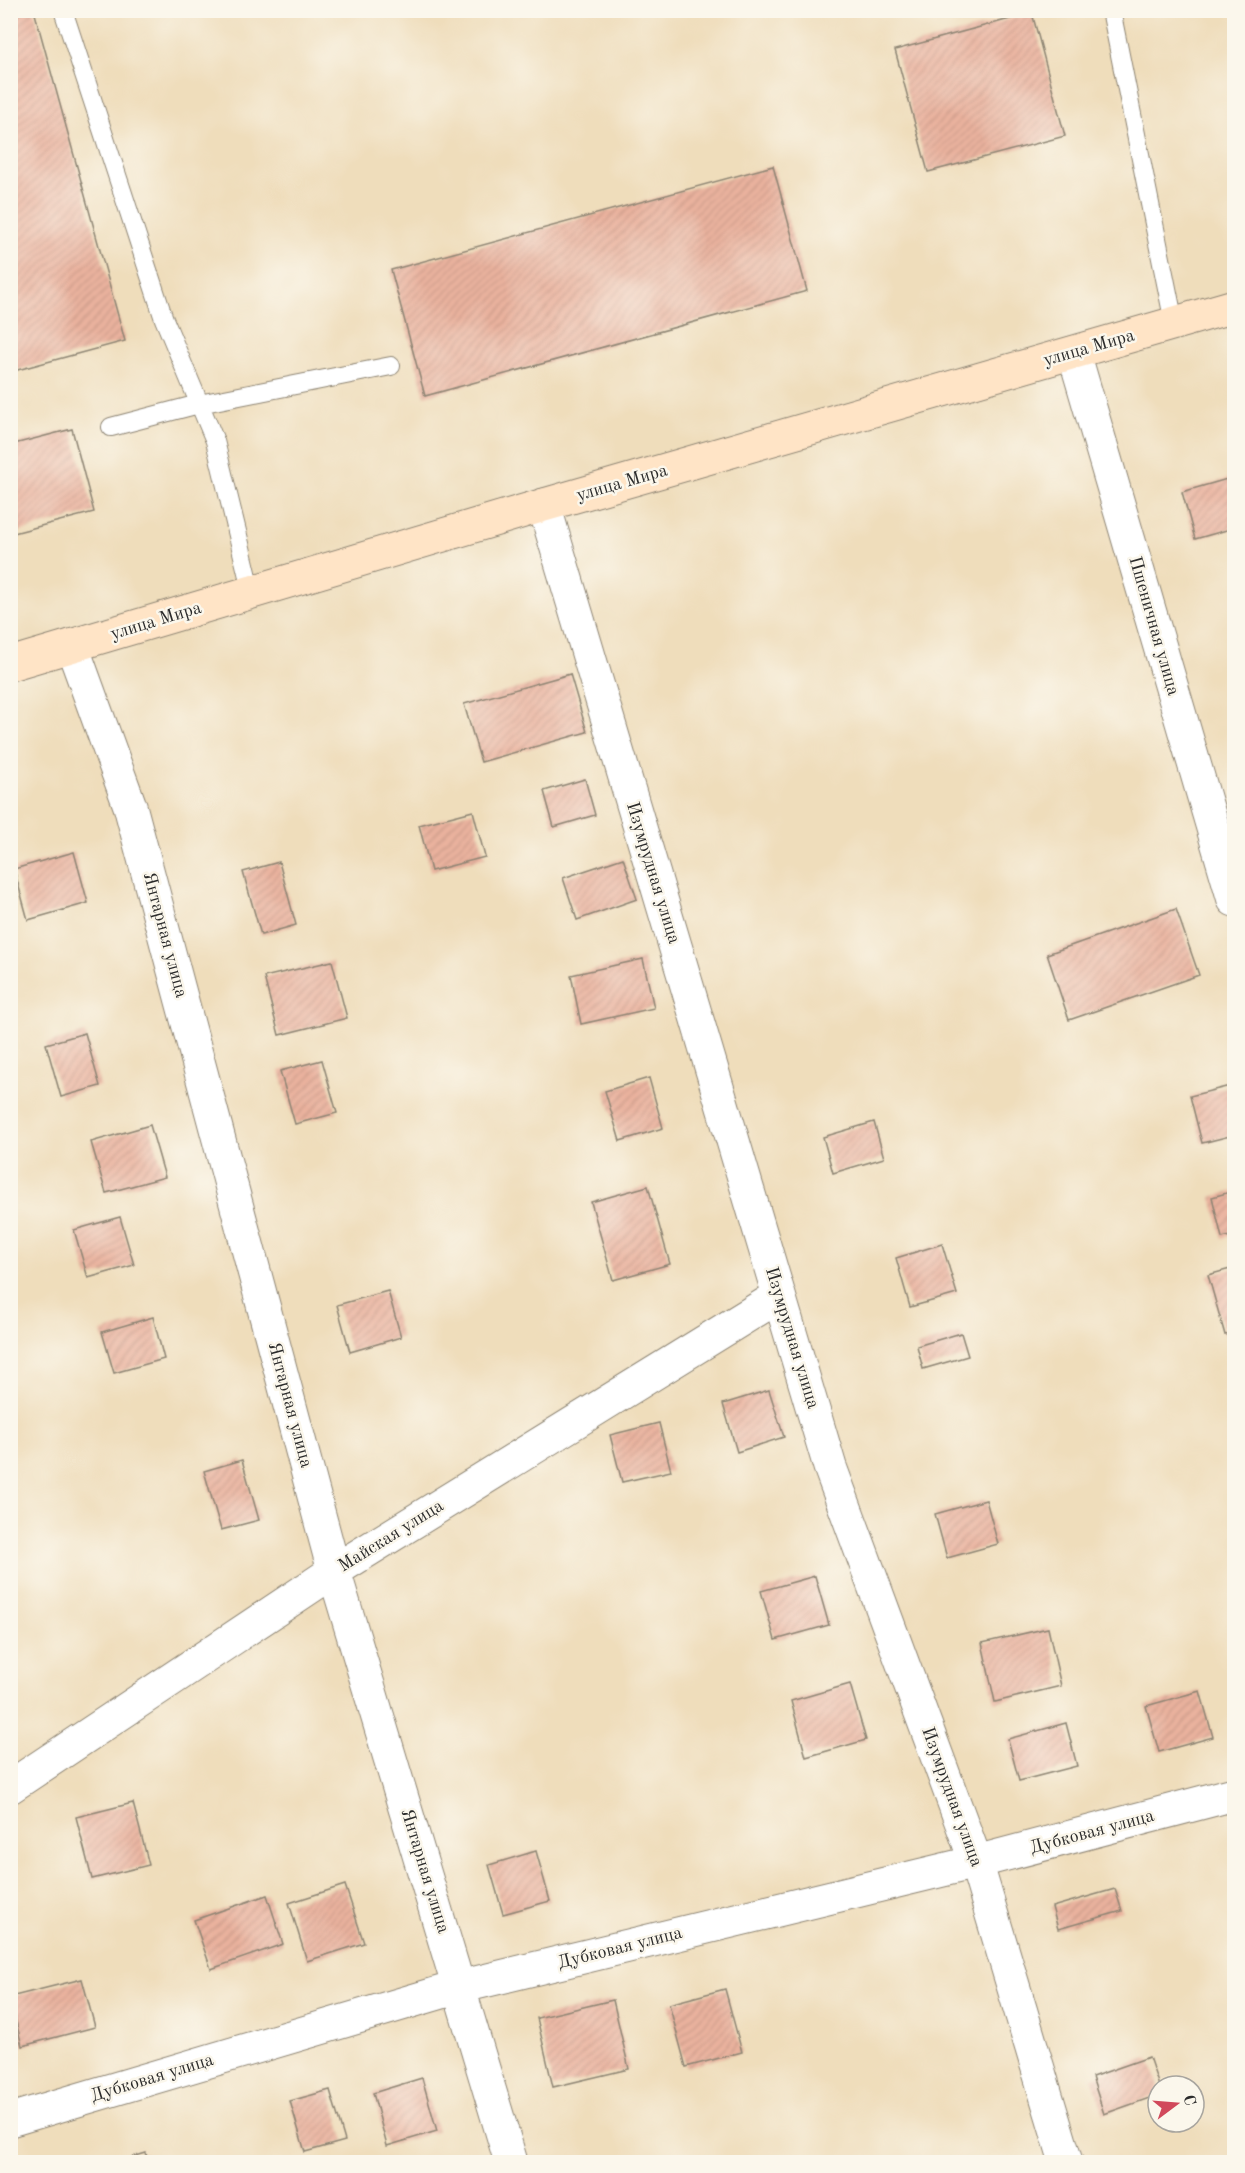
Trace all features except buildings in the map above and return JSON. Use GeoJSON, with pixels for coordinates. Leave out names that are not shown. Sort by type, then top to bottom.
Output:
{"type":"FeatureCollection","features":[{"type":"Feature","properties":{"kind":"main road","name":"улица Мира"},"geometry":{"type":"LineString","coordinates":[[10,664],[544,505],[1234,306]]}},
{"type":"Feature","properties":{"kind":"street","name":"Пшеничная улица"},"geometry":{"type":"LineString","coordinates":[[1074,353],[1234,900]]}},
{"type":"Feature","properties":{"kind":"street","name":"Изумрудная улица"},"geometry":{"type":"LineString","coordinates":[[544,505],[830,1467],[976,1862],[1066,2163]]}},
{"type":"Feature","properties":{"kind":"street","name":"Янтарная улица"},"geometry":{"type":"LineString","coordinates":[[72,646],[130,806],[334,1571],[511,2163]]}},
{"type":"Feature","properties":{"kind":"street","name":"Майская улица"},"geometry":{"type":"LineString","coordinates":[[10,1787],[334,1571],[779,1296]]}},
{"type":"Feature","properties":{"kind":"street","name":"Дубковая улица"},"geometry":{"type":"LineString","coordinates":[[10,2120],[459,1987],[976,1862],[1234,1794]]}},
{"type":"Feature","properties":{"kind":"lane"},"geometry":{"type":"LineString","coordinates":[[63,10],[164,319],[215,441],[252,593]]}},
{"type":"Feature","properties":{"kind":"lane"},"geometry":{"type":"LineString","coordinates":[[1112,10],[1174,323]]}},
{"type":"Feature","properties":{"kind":"lane"},"geometry":{"type":"LineString","coordinates":[[111,427],[199,404],[391,366]]}}]}
